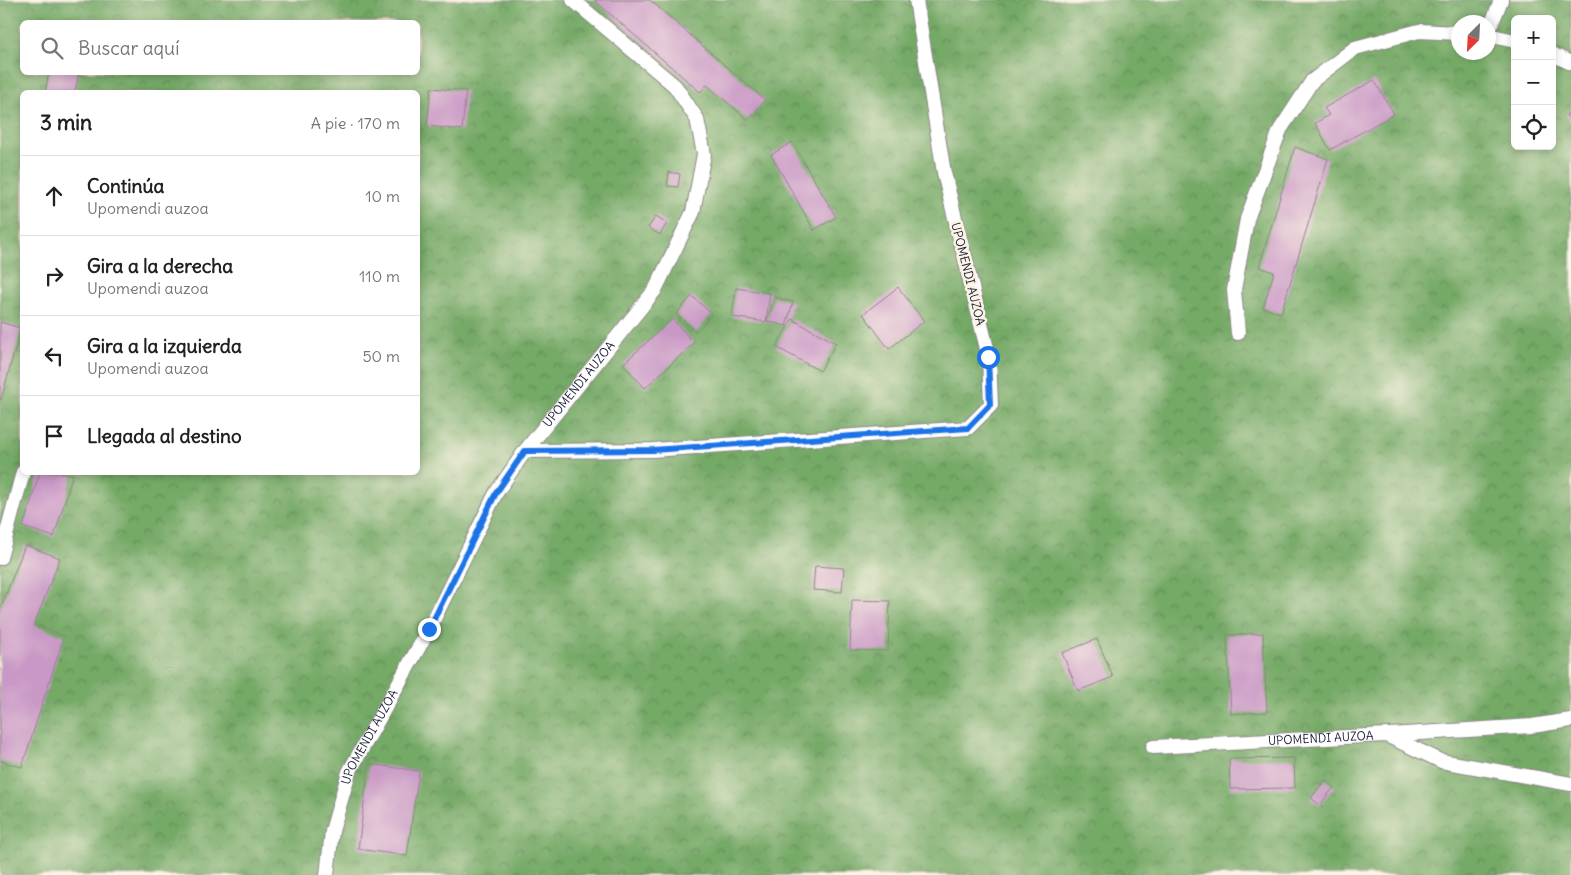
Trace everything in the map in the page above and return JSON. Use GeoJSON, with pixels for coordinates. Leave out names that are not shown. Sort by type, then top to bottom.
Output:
{"type":"FeatureCollection","features":[{"type":"Feature","properties":{"kind":"lane","name":"UPOMENDI AUZOA"},"geometry":{"type":"LineString","coordinates":[[327,875],[332,831],[349,772],[429,629],[496,493],[525,451],[655,290],[693,212],[704,154],[697,119],[675,86],[573,0]]}},
{"type":"Feature","properties":{"kind":"lane","name":"UPOMENDI AUZOA"},"geometry":{"type":"LineString","coordinates":[[525,451],[653,450],[968,428],[990,405],[988,357],[944,173],[916,0]]}},
{"type":"Feature","properties":{"kind":"lane"},"geometry":{"type":"LineString","coordinates":[[1495,15],[1501,0]]}},
{"type":"Feature","properties":{"kind":"lane"},"geometry":{"type":"LineString","coordinates":[[1238,333],[1234,290],[1247,219],[1280,130],[1312,81],[1355,48],[1419,31],[1451,33]]}},
{"type":"Feature","properties":{"kind":"lane"},"geometry":{"type":"LineString","coordinates":[[1496,36],[1511,40]]}},
{"type":"Feature","properties":{"kind":"lane"},"geometry":{"type":"LineString","coordinates":[[1556,56],[1571,63]]}},
{"type":"Feature","properties":{"kind":"lane"},"geometry":{"type":"LineString","coordinates":[[0,558],[23,475]]}},
{"type":"Feature","properties":{"kind":"lane"},"geometry":{"type":"LineString","coordinates":[[1386,735],[1532,726],[1571,720]]}},
{"type":"Feature","properties":{"kind":"lane","name":"UPOMENDI AUZOA"},"geometry":{"type":"LineString","coordinates":[[1153,747],[1386,735],[1441,761],[1571,784]]}},
{"type":"Feature","properties":{"kind":"green space"},"geometry":{"type":"Polygon","coordinates":[[[0,0],[1571,0],[1571,875],[0,875],[0,0]]]}},
{"type":"Feature","properties":{"kind":"building"},"geometry":{"type":"Polygon","coordinates":[[[594,0],[650,0],[765,100],[748,120],[707,85],[700,92],[594,0]]]}},
{"type":"Feature","properties":{"kind":"building"},"geometry":{"type":"Polygon","coordinates":[[[48,75],[78,75],[75,90],[45,90],[48,75]]]}},
{"type":"Feature","properties":{"kind":"building"},"geometry":{"type":"Polygon","coordinates":[[[1374,80],[1394,114],[1330,150],[1315,123],[1329,115],[1324,108],[1374,80]]]}},
{"type":"Feature","properties":{"kind":"building"},"geometry":{"type":"Polygon","coordinates":[[[431,88],[466,91],[462,130],[427,126],[431,88]]]}},
{"type":"Feature","properties":{"kind":"building"},"geometry":{"type":"Polygon","coordinates":[[[1571,111],[1571,122],[1566,115],[1571,111]]]}},
{"type":"Feature","properties":{"kind":"building"},"geometry":{"type":"Polygon","coordinates":[[[792,142],[836,217],[814,230],[771,155],[792,142]]]}},
{"type":"Feature","properties":{"kind":"building"},"geometry":{"type":"Polygon","coordinates":[[[1295,147],[1328,159],[1281,313],[1263,308],[1274,272],[1259,267],[1295,147]]]}},
{"type":"Feature","properties":{"kind":"building"},"geometry":{"type":"Polygon","coordinates":[[[669,172],[680,174],[678,187],[667,186],[669,172]]]}},
{"type":"Feature","properties":{"kind":"building"},"geometry":{"type":"Polygon","coordinates":[[[656,216],[667,223],[660,235],[648,228],[656,216]]]}},
{"type":"Feature","properties":{"kind":"building"},"geometry":{"type":"Polygon","coordinates":[[[898,287],[924,321],[889,349],[863,314],[898,287]]]}},
{"type":"Feature","properties":{"kind":"building"},"geometry":{"type":"Polygon","coordinates":[[[736,288],[770,293],[766,322],[732,317],[736,288]]]}},
{"type":"Feature","properties":{"kind":"building"},"geometry":{"type":"Polygon","coordinates":[[[692,296],[712,314],[696,332],[676,314],[692,296]]]}},
{"type":"Feature","properties":{"kind":"building"},"geometry":{"type":"Polygon","coordinates":[[[774,297],[793,302],[786,326],[767,321],[774,297]]]}},
{"type":"Feature","properties":{"kind":"building"},"geometry":{"type":"Polygon","coordinates":[[[672,319],[694,343],[645,388],[623,364],[672,319]]]}},
{"type":"Feature","properties":{"kind":"building"},"geometry":{"type":"Polygon","coordinates":[[[792,319],[836,343],[820,371],[776,347],[792,319]]]}},
{"type":"Feature","properties":{"kind":"building"},"geometry":{"type":"Polygon","coordinates":[[[0,322],[20,328],[20,332],[0,400],[0,322]]]}},
{"type":"Feature","properties":{"kind":"building"},"geometry":{"type":"Polygon","coordinates":[[[39,475],[73,475],[54,537],[23,527],[39,475]]]}},
{"type":"Feature","properties":{"kind":"building"},"geometry":{"type":"Polygon","coordinates":[[[25,545],[60,558],[34,625],[64,636],[22,767],[0,761],[0,610],[25,545]]]}},
{"type":"Feature","properties":{"kind":"building"},"geometry":{"type":"Polygon","coordinates":[[[815,566],[844,568],[842,592],[813,590],[815,566]]]}},
{"type":"Feature","properties":{"kind":"building"},"geometry":{"type":"Polygon","coordinates":[[[852,600],[890,601],[888,651],[850,650],[852,600]]]}},
{"type":"Feature","properties":{"kind":"building"},"geometry":{"type":"Polygon","coordinates":[[[1263,633],[1267,712],[1231,714],[1227,635],[1263,633]]]}},
{"type":"Feature","properties":{"kind":"building"},"geometry":{"type":"Polygon","coordinates":[[[1097,639],[1113,677],[1078,691],[1062,653],[1097,639]]]}},
{"type":"Feature","properties":{"kind":"building"},"geometry":{"type":"Polygon","coordinates":[[[1294,758],[1295,788],[1230,789],[1229,759],[1294,758]]]}},
{"type":"Feature","properties":{"kind":"building"},"geometry":{"type":"Polygon","coordinates":[[[369,764],[419,771],[407,856],[358,849],[369,764]]]}},
{"type":"Feature","properties":{"kind":"building"},"geometry":{"type":"Polygon","coordinates":[[[1325,780],[1334,787],[1320,805],[1311,798],[1325,780]]]}},
{"type":"Feature","properties":{"kind":"route"},"geometry":{"type":"LineString","coordinates":[[429,629],[496,493],[525,451],[653,450],[968,428],[990,405],[988,357]]}}]}
